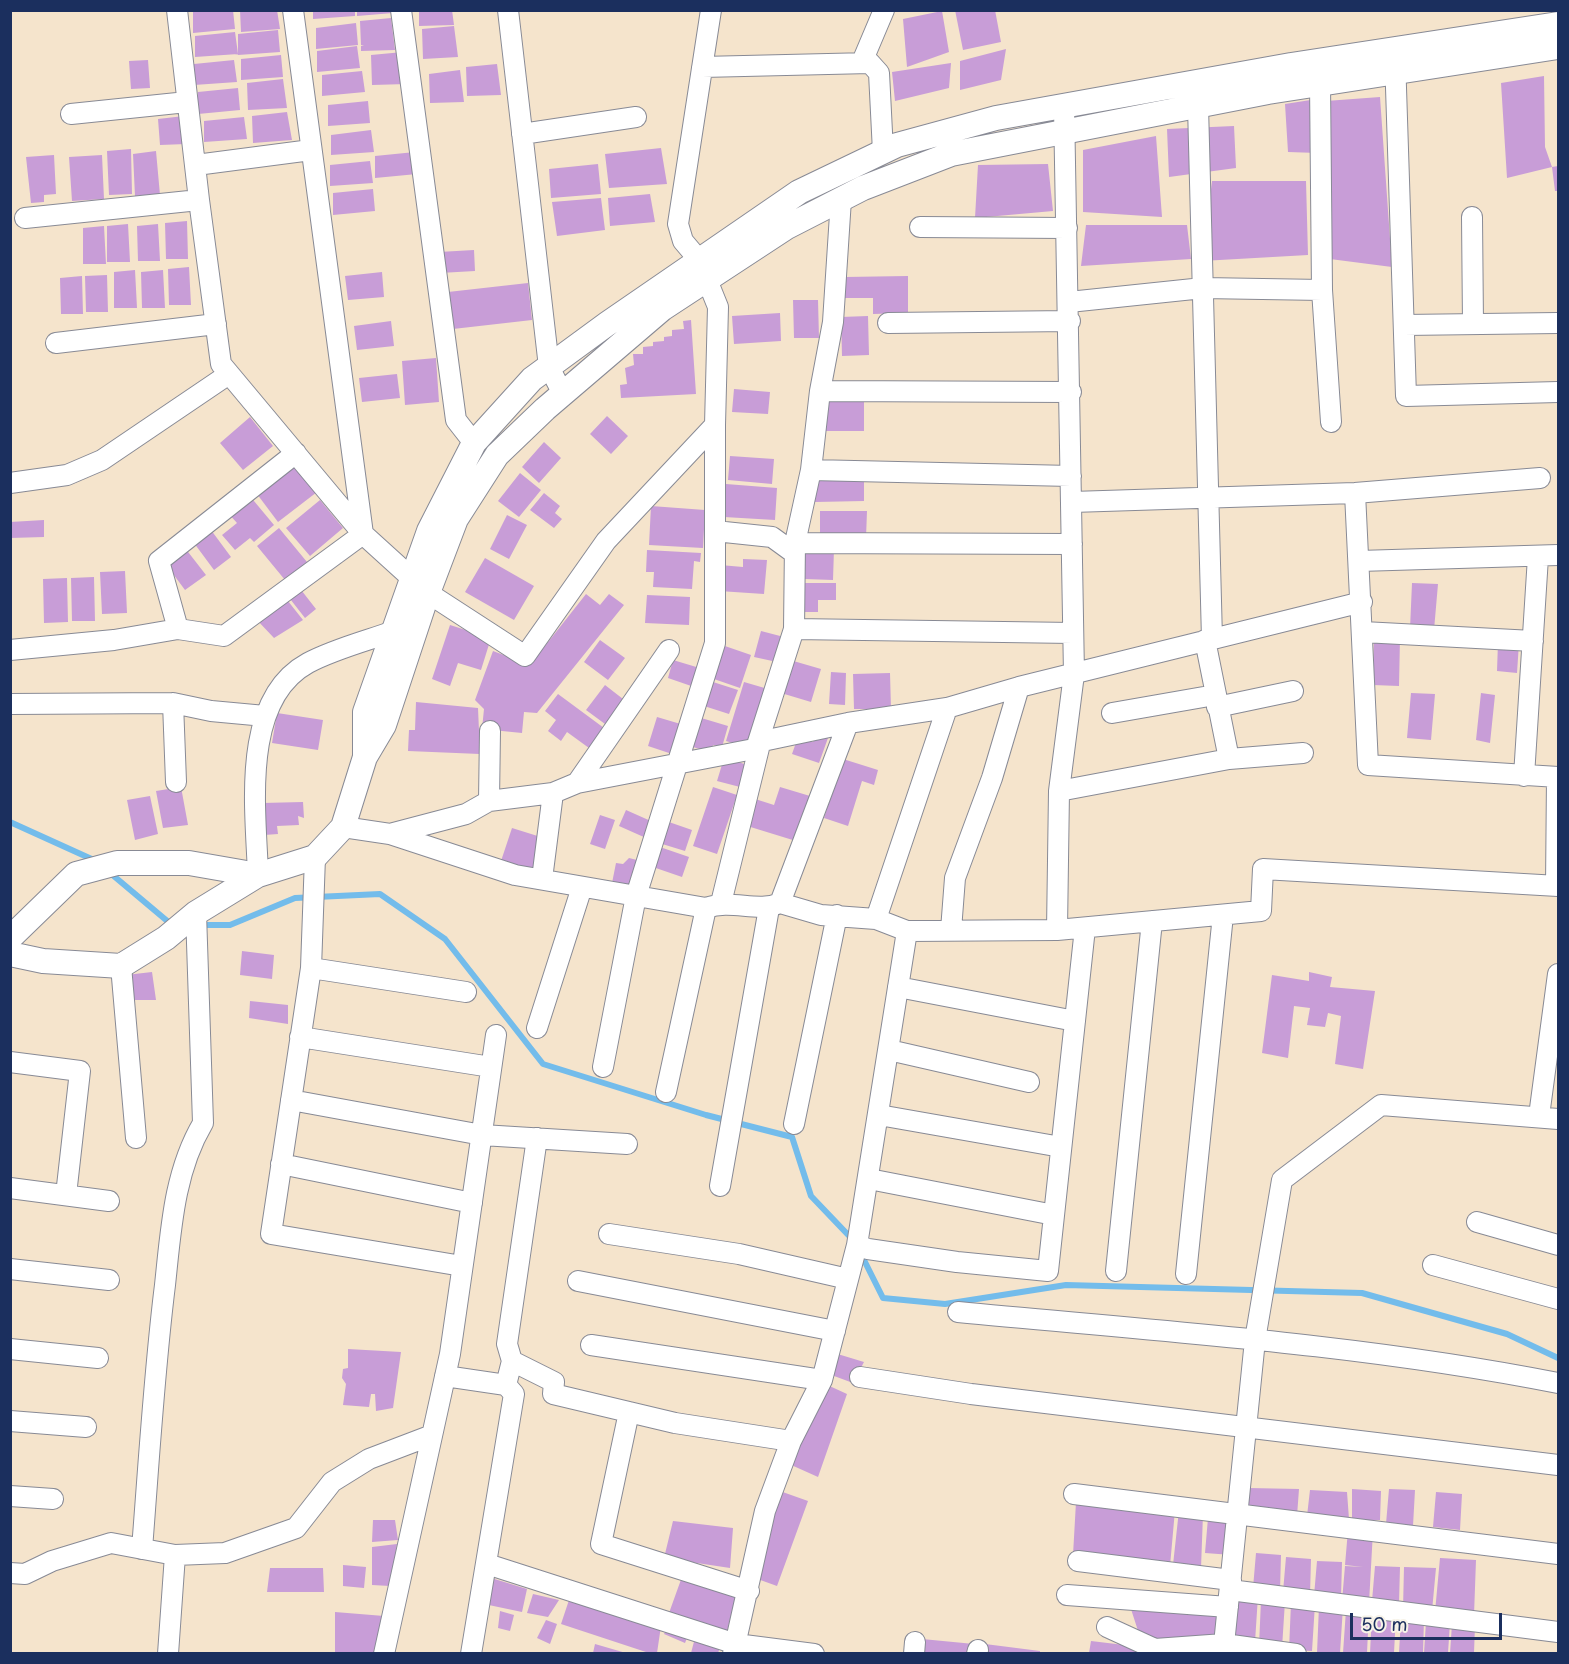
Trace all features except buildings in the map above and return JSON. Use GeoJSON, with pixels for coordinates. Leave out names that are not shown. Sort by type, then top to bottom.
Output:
{"type":"FeatureCollection","features":[{"type":"Feature","properties":{"kind":"street"},"geometry":{"type":"LineString","coordinates":[[177,10],[221,364],[363,534],[420,585],[525,656],[606,541],[715,425]]}},
{"type":"Feature","properties":{"kind":"street"},"geometry":{"type":"LineString","coordinates":[[292,10],[363,534]]}},
{"type":"Feature","properties":{"kind":"street"},"geometry":{"type":"LineString","coordinates":[[401,10],[456,420],[474,443]]}},
{"type":"Feature","properties":{"kind":"street"},"geometry":{"type":"LineString","coordinates":[[508,10],[549,367],[563,394]]}},
{"type":"Feature","properties":{"kind":"street"},"geometry":{"type":"LineString","coordinates":[[603,1067],[636,897],[715,643],[715,425],[718,307],[704,270],[683,241],[678,224],[711,10]]}},
{"type":"Feature","properties":{"kind":"street"},"geometry":{"type":"LineString","coordinates":[[862,62],[884,10]]}},
{"type":"Feature","properties":{"kind":"street"},"geometry":{"type":"LineString","coordinates":[[10,954],[43,961],[121,966],[165,938],[196,913],[258,875],[315,857],[343,826],[365,757],[384,725],[420,585],[429,531],[474,443],[532,379],[704,270],[863,188],[951,154],[1320,83],[1395,61],[1558,24]]}},
{"type":"Feature","properties":{"kind":"street"},"geometry":{"type":"LineString","coordinates":[[365,757],[365,712],[394,631],[456,519],[497,455],[704,270],[799,192],[897,145],[996,118],[1065,106],[1395,61],[1558,47]]}},
{"type":"Feature","properties":{"kind":"street"},"geometry":{"type":"LineString","coordinates":[[1395,61],[1406,396],[1558,392]]}},
{"type":"Feature","properties":{"kind":"street"},"geometry":{"type":"LineString","coordinates":[[702,67],[870,63],[879,73],[883,152]]}},
{"type":"Feature","properties":{"kind":"street"},"geometry":{"type":"LineString","coordinates":[[1320,83],[1322,290],[1331,422]]}},
{"type":"Feature","properties":{"kind":"street"},"geometry":{"type":"LineString","coordinates":[[71,114],[188,102]]}},
{"type":"Feature","properties":{"kind":"street"},"geometry":{"type":"LineString","coordinates":[[1057,930],[1059,791],[1074,674],[1065,106]]}},
{"type":"Feature","properties":{"kind":"street"},"geometry":{"type":"LineString","coordinates":[[1197,106],[1208,498],[1208,640],[1216,701],[1229,759]]}},
{"type":"Feature","properties":{"kind":"street"},"geometry":{"type":"LineString","coordinates":[[522,134],[636,117]]}},
{"type":"Feature","properties":{"kind":"street"},"geometry":{"type":"LineString","coordinates":[[196,165],[311,150]]}},
{"type":"Feature","properties":{"kind":"street"},"geometry":{"type":"LineString","coordinates":[[715,531],[772,537],[794,553],[812,470],[820,391],[832,322],[841,199]]}},
{"type":"Feature","properties":{"kind":"street"},"geometry":{"type":"LineString","coordinates":[[25,218],[199,200]]}},
{"type":"Feature","properties":{"kind":"street"},"geometry":{"type":"LineString","coordinates":[[1472,217],[1473,324]]}},
{"type":"Feature","properties":{"kind":"street"},"geometry":{"type":"LineString","coordinates":[[920,227],[1067,228]]}},
{"type":"Feature","properties":{"kind":"street"},"geometry":{"type":"LineString","coordinates":[[888,322],[1069,311],[1203,288],[1322,290]]}},
{"type":"Feature","properties":{"kind":"street"},"geometry":{"type":"LineString","coordinates":[[1404,325],[1558,323]]}},
{"type":"Feature","properties":{"kind":"street"},"geometry":{"type":"LineString","coordinates":[[56,343],[216,324]]}},
{"type":"Feature","properties":{"kind":"street"},"geometry":{"type":"LineString","coordinates":[[10,483],[68,475],[102,460],[230,374]]}},
{"type":"Feature","properties":{"kind":"street"},"geometry":{"type":"LineString","coordinates":[[820,391],[1071,392]]}},
{"type":"Feature","properties":{"kind":"street"},"geometry":{"type":"LineString","coordinates":[[178,629],[159,561],[296,453]]}},
{"type":"Feature","properties":{"kind":"street"},"geometry":{"type":"LineString","coordinates":[[812,470],[1071,476]]}},
{"type":"Feature","properties":{"kind":"street"},"geometry":{"type":"LineString","coordinates":[[1072,502],[1355,493],[1540,478]]}},
{"type":"Feature","properties":{"kind":"street"},"geometry":{"type":"LineString","coordinates":[[343,826],[390,834],[515,875],[636,897],[713,905],[775,906],[821,915],[876,919],[907,931],[1057,930],[1261,911],[1263,869],[1557,886],[1558,777],[1368,765],[1355,493]]}},
{"type":"Feature","properties":{"kind":"street"},"geometry":{"type":"LineString","coordinates":[[10,650],[114,640],[178,629],[224,636],[363,534]]}},
{"type":"Feature","properties":{"kind":"street"},"geometry":{"type":"LineString","coordinates":[[795,543],[1072,544]]}},
{"type":"Feature","properties":{"kind":"street"},"geometry":{"type":"LineString","coordinates":[[666,1092],[713,905],[794,629],[795,543]]}},
{"type":"Feature","properties":{"kind":"street"},"geometry":{"type":"LineString","coordinates":[[1359,561],[1558,555]]}},
{"type":"Feature","properties":{"kind":"street"},"geometry":{"type":"LineString","coordinates":[[1524,776],[1538,557]]}},
{"type":"Feature","properties":{"kind":"street"},"geometry":{"type":"LineString","coordinates":[[390,834],[466,814],[489,801],[553,793],[577,783],[678,765],[848,723],[947,708],[1019,687],[1362,602]]}},
{"type":"Feature","properties":{"kind":"street"},"geometry":{"type":"LineString","coordinates":[[794,629],[1073,633]]}},
{"type":"Feature","properties":{"kind":"street"},"geometry":{"type":"LineString","coordinates":[[258,875],[255,767],[265,716],[280,687],[307,664],[394,631]]}},
{"type":"Feature","properties":{"kind":"street"},"geometry":{"type":"LineString","coordinates":[[1363,632],[1533,641]]}},
{"type":"Feature","properties":{"kind":"street"},"geometry":{"type":"LineString","coordinates":[[577,783],[669,650]]}},
{"type":"Feature","properties":{"kind":"street"},"geometry":{"type":"LineString","coordinates":[[951,930],[955,878],[992,778],[1019,687]]}},
{"type":"Feature","properties":{"kind":"street"},"geometry":{"type":"LineString","coordinates":[[1112,713],[1293,691]]}},
{"type":"Feature","properties":{"kind":"street"},"geometry":{"type":"LineString","coordinates":[[10,704],[172,703],[211,711],[265,716]]}},
{"type":"Feature","properties":{"kind":"street"},"geometry":{"type":"LineString","coordinates":[[172,703],[176,782]]}},
{"type":"Feature","properties":{"kind":"street"},"geometry":{"type":"LineString","coordinates":[[876,919],[947,708]]}},
{"type":"Feature","properties":{"kind":"street"},"geometry":{"type":"LineString","coordinates":[[720,1186],[775,906],[848,723]]}},
{"type":"Feature","properties":{"kind":"street"},"geometry":{"type":"LineString","coordinates":[[489,801],[490,731]]}},
{"type":"Feature","properties":{"kind":"street"},"geometry":{"type":"LineString","coordinates":[[1059,791],[1229,759],[1303,753]]}},
{"type":"Feature","properties":{"kind":"street"},"geometry":{"type":"LineString","coordinates":[[542,879],[553,793]]}},
{"type":"Feature","properties":{"kind":"street"},"geometry":{"type":"LineString","coordinates":[[315,857],[311,968],[271,1234],[462,1266]]}},
{"type":"Feature","properties":{"kind":"street"},"geometry":{"type":"LineString","coordinates":[[10,938],[76,874],[117,863],[189,863],[258,875]]}},
{"type":"Feature","properties":{"kind":"street"},"geometry":{"type":"LineString","coordinates":[[537,1028],[582,887]]}},
{"type":"Feature","properties":{"kind":"street"},"geometry":{"type":"LineString","coordinates":[[142,1549],[157,1347],[177,1186],[192,1142],[203,1123],[195,940],[196,913]]}},
{"type":"Feature","properties":{"kind":"street"},"geometry":{"type":"LineString","coordinates":[[794,1124],[837,915]]}},
{"type":"Feature","properties":{"kind":"street"},"geometry":{"type":"LineString","coordinates":[[1186,1274],[1223,915]]}},
{"type":"Feature","properties":{"kind":"street"},"geometry":{"type":"LineString","coordinates":[[1116,1271],[1152,921]]}},
{"type":"Feature","properties":{"kind":"street"},"geometry":{"type":"LineString","coordinates":[[856,1250],[868,1249],[957,1263],[1048,1270],[1084,928]]}},
{"type":"Feature","properties":{"kind":"street"},"geometry":{"type":"LineString","coordinates":[[735,1649],[765,1511],[791,1441],[822,1380],[856,1250],[907,931]]}},
{"type":"Feature","properties":{"kind":"street"},"geometry":{"type":"LineString","coordinates":[[121,966],[136,1138]]}},
{"type":"Feature","properties":{"kind":"street"},"geometry":{"type":"LineString","coordinates":[[311,968],[466,992]]}},
{"type":"Feature","properties":{"kind":"street"},"geometry":{"type":"LineString","coordinates":[[1539,1116],[1556,1007],[1558,974]]}},
{"type":"Feature","properties":{"kind":"street"},"geometry":{"type":"LineString","coordinates":[[898,987],[1075,1021]]}},
{"type":"Feature","properties":{"kind":"street"},"geometry":{"type":"LineString","coordinates":[[384,1653],[445,1376],[496,1035]]}},
{"type":"Feature","properties":{"kind":"street"},"geometry":{"type":"LineString","coordinates":[[300,1037],[491,1067]]}},
{"type":"Feature","properties":{"kind":"street"},"geometry":{"type":"LineString","coordinates":[[889,1050],[1029,1082]]}},
{"type":"Feature","properties":{"kind":"street"},"geometry":{"type":"LineString","coordinates":[[10,1062],[80,1071],[66,1195]]}},
{"type":"Feature","properties":{"kind":"street"},"geometry":{"type":"LineString","coordinates":[[291,1100],[482,1135],[627,1144]]}},
{"type":"Feature","properties":{"kind":"street"},"geometry":{"type":"LineString","coordinates":[[1224,1649],[1255,1340],[1282,1180],[1381,1105],[1481,1115],[1539,1116],[1558,1119]]}},
{"type":"Feature","properties":{"kind":"street"},"geometry":{"type":"LineString","coordinates":[[879,1115],[1061,1147]]}},
{"type":"Feature","properties":{"kind":"street"},"geometry":{"type":"LineString","coordinates":[[506,1385],[512,1361],[507,1344],[537,1138]]}},
{"type":"Feature","properties":{"kind":"street"},"geometry":{"type":"LineString","coordinates":[[281,1164],[472,1203]]}},
{"type":"Feature","properties":{"kind":"street"},"geometry":{"type":"LineString","coordinates":[[869,1179],[1054,1215]]}},
{"type":"Feature","properties":{"kind":"street"},"geometry":{"type":"LineString","coordinates":[[10,1188],[109,1201]]}},
{"type":"Feature","properties":{"kind":"street"},"geometry":{"type":"LineString","coordinates":[[1477,1222],[1558,1245]]}},
{"type":"Feature","properties":{"kind":"street"},"geometry":{"type":"LineString","coordinates":[[609,1234],[739,1254],[848,1279]]}},
{"type":"Feature","properties":{"kind":"street"},"geometry":{"type":"LineString","coordinates":[[1433,1265],[1558,1299]]}},
{"type":"Feature","properties":{"kind":"street"},"geometry":{"type":"LineString","coordinates":[[10,1269],[109,1280]]}},
{"type":"Feature","properties":{"kind":"street"},"geometry":{"type":"LineString","coordinates":[[578,1281],[835,1331]]}},
{"type":"Feature","properties":{"kind":"street"},"geometry":{"type":"LineString","coordinates":[[958,1312],[1255,1340],[1503,1372],[1558,1383]]}},
{"type":"Feature","properties":{"kind":"street"},"geometry":{"type":"LineString","coordinates":[[591,1345],[822,1380]]}},
{"type":"Feature","properties":{"kind":"street"},"geometry":{"type":"LineString","coordinates":[[10,1349],[98,1358]]}},
{"type":"Feature","properties":{"kind":"street"},"geometry":{"type":"LineString","coordinates":[[512,1361],[554,1382],[553,1394],[675,1423],[791,1441]]}},
{"type":"Feature","properties":{"kind":"street"},"geometry":{"type":"LineString","coordinates":[[445,1376],[506,1385],[514,1394],[471,1653]]}},
{"type":"Feature","properties":{"kind":"street"},"geometry":{"type":"LineString","coordinates":[[860,1377],[971,1394],[1247,1425],[1558,1465]]}},
{"type":"Feature","properties":{"kind":"street"},"geometry":{"type":"LineString","coordinates":[[629,1412],[601,1544],[749,1591]]}},
{"type":"Feature","properties":{"kind":"street"},"geometry":{"type":"LineString","coordinates":[[10,1421],[86,1427]]}},
{"type":"Feature","properties":{"kind":"street"},"geometry":{"type":"LineString","coordinates":[[10,1573],[25,1574],[52,1561],[111,1543],[175,1555],[225,1553],[296,1528],[332,1482],[369,1459],[432,1435]]}},
{"type":"Feature","properties":{"kind":"street"},"geometry":{"type":"LineString","coordinates":[[1074,1494],[1558,1554]]}},
{"type":"Feature","properties":{"kind":"street"},"geometry":{"type":"LineString","coordinates":[[10,1496],[54,1499]]}},
{"type":"Feature","properties":{"kind":"street"},"geometry":{"type":"LineString","coordinates":[[168,1653],[175,1555]]}},
{"type":"Feature","properties":{"kind":"street"},"geometry":{"type":"LineString","coordinates":[[1078,1561],[1230,1592],[1558,1632]]}},
{"type":"Feature","properties":{"kind":"street"},"geometry":{"type":"LineString","coordinates":[[487,1564],[735,1649],[814,1653]]}},
{"type":"Feature","properties":{"kind":"street"},"geometry":{"type":"LineString","coordinates":[[1067,1594],[1230,1592]]}},
{"type":"Feature","properties":{"kind":"street"},"geometry":{"type":"LineString","coordinates":[[1107,1628],[1145,1650],[1224,1649],[1296,1653]]}},
{"type":"Feature","properties":{"kind":"waterway"},"geometry":{"type":"LineString","coordinates":[[10,822],[96,861]]}},
{"type":"Feature","properties":{"kind":"waterway"},"geometry":{"type":"LineString","coordinates":[[109,872],[172,925]]}},
{"type":"Feature","properties":{"kind":"waterway"},"geometry":{"type":"LineString","coordinates":[[200,925],[230,925],[295,898],[380,894],[445,939],[543,1064],[706,1115],[792,1137],[811,1196],[853,1240]]}},
{"type":"Feature","properties":{"kind":"waterway"},"geometry":{"type":"LineString","coordinates":[[861,1254],[883,1298],[945,1304],[1066,1285],[1362,1293],[1507,1334],[1558,1358]]}}]}
